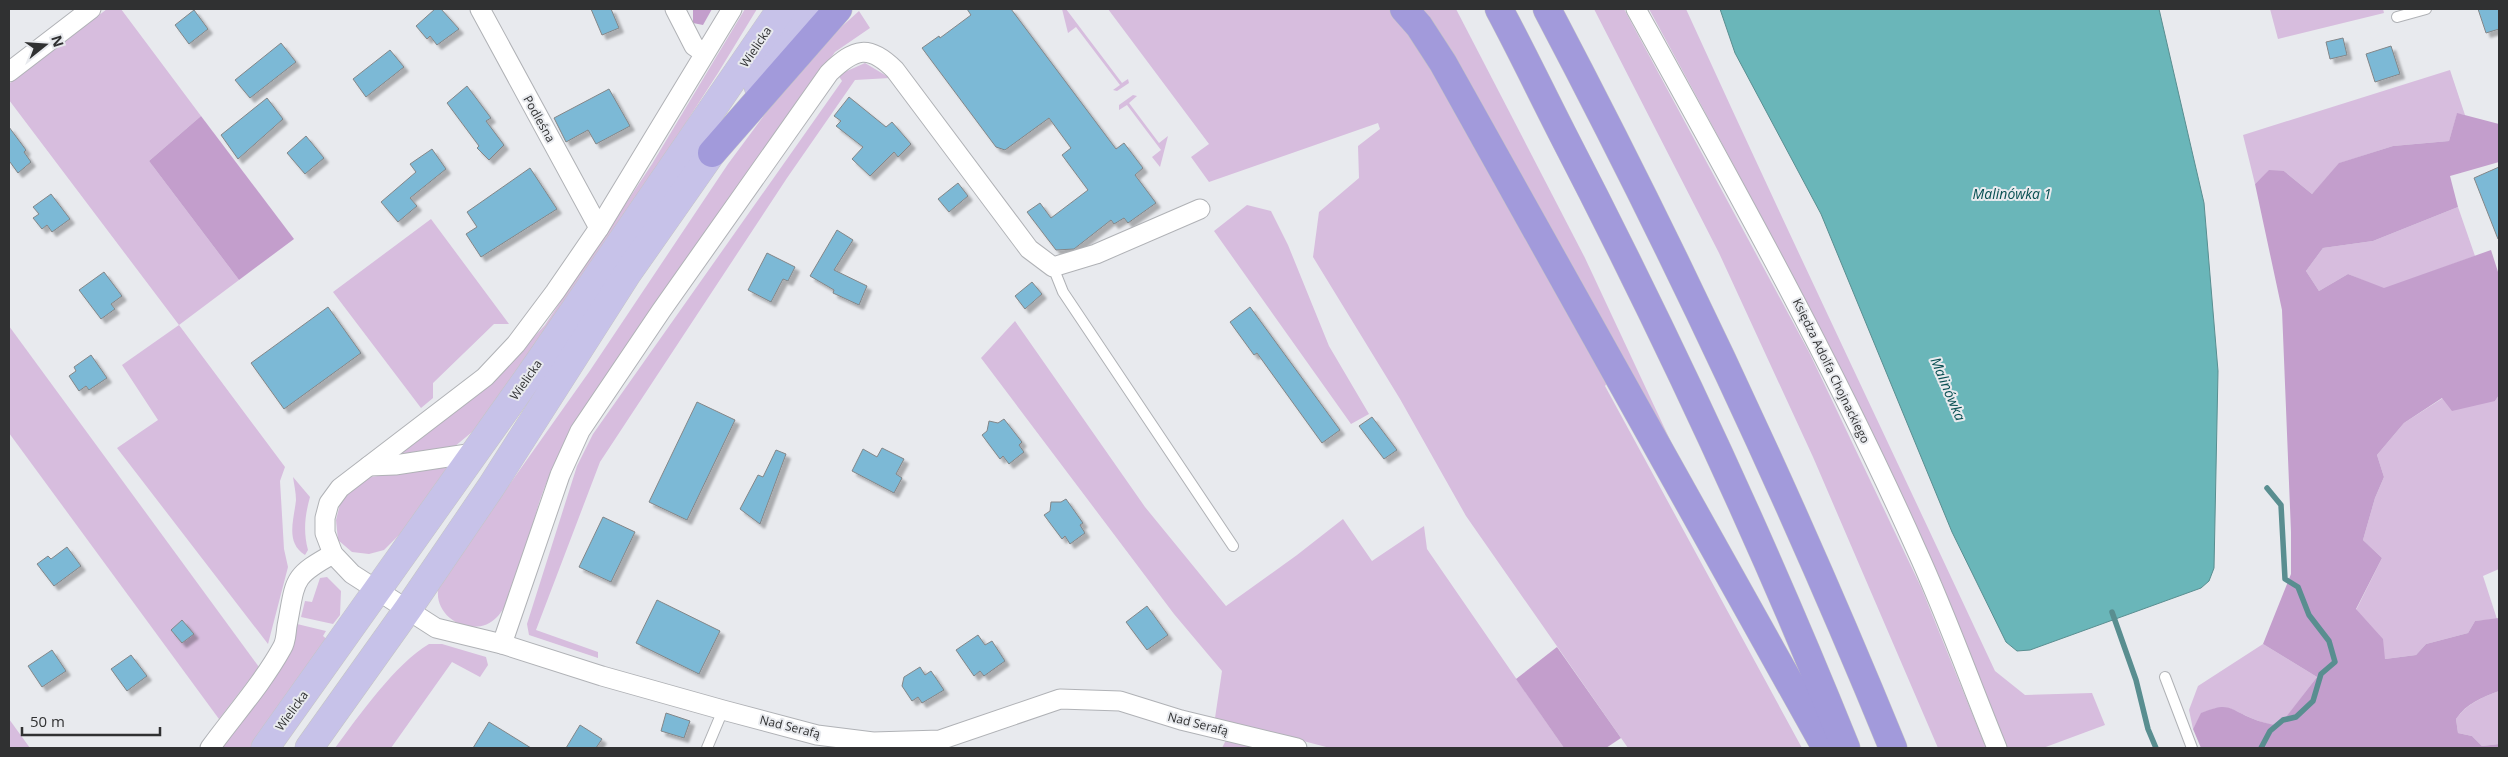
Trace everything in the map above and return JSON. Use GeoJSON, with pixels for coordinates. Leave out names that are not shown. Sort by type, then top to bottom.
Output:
{"type":"FeatureCollection","features":[{"type":"Feature","properties":{"kind":"highway"},"geometry":{"type":"LineString","coordinates":[[712,153],[838,9]]}},
{"type":"Feature","properties":{"kind":"highway"},"geometry":{"type":"LineString","coordinates":[[1404,9],[1419,26],[1443,63],[1826,748]]}},
{"type":"Feature","properties":{"kind":"highway"},"geometry":{"type":"LineString","coordinates":[[1498,9],[1608,222],[1707,429],[1773,573],[1846,748]]}},
{"type":"Feature","properties":{"kind":"highway"},"geometry":{"type":"LineString","coordinates":[[1548,10],[1664,236],[1725,364],[1815,562],[1893,748]]}},
{"type":"Feature","properties":{"kind":"main road","name":"Wielicka"},"geometry":{"type":"LineString","coordinates":[[265,748],[378,591],[646,207],[781,9]]}},
{"type":"Feature","properties":{"kind":"main road","name":"Wielicka"},"geometry":{"type":"LineString","coordinates":[[309,748],[408,609],[491,487],[627,274],[810,9]]}},
{"type":"Feature","properties":{"kind":"street"},"geometry":{"type":"LineString","coordinates":[[9,72],[91,9]]}},
{"type":"Feature","properties":{"kind":"street","name":"Podleśna"},"geometry":{"type":"LineString","coordinates":[[480,9],[599,228]]}},
{"type":"Feature","properties":{"kind":"street"},"geometry":{"type":"LineString","coordinates":[[675,9],[694,46],[704,53]]}},
{"type":"Feature","properties":{"kind":"street"},"geometry":{"type":"LineString","coordinates":[[210,748],[271,667],[284,645],[293,593],[299,576],[308,568],[333,554],[325,533],[328,503],[340,488],[485,377],[536,319],[599,228],[732,9]]}},
{"type":"Feature","properties":{"kind":"street","name":"Księdza Adolfa Chojnackiego"},"geometry":{"type":"LineString","coordinates":[[1636,9],[1784,278],[1868,447],[1917,550],[1997,748]]}},
{"type":"Feature","properties":{"kind":"street"},"geometry":{"type":"LineString","coordinates":[[502,644],[560,475],[580,431],[666,303],[829,73],[841,62],[864,51],[880,54],[895,70],[1029,250],[1053,267],[1096,254],[1200,209]]}},
{"type":"Feature","properties":{"kind":"street"},"geometry":{"type":"LineString","coordinates":[[369,466],[395,465],[474,453]]}},
{"type":"Feature","properties":{"kind":"street","name":"Nad Serafą"},"geometry":{"type":"LineString","coordinates":[[333,554],[352,574],[436,628],[502,644],[602,676],[817,735],[873,742],[940,740],[1060,699],[1120,701],[1188,722],[1297,748]]}},
{"type":"Feature","properties":{"kind":"lane"},"geometry":{"type":"LineString","coordinates":[[2397,17],[2426,9]]}},
{"type":"Feature","properties":{"kind":"lane"},"geometry":{"type":"LineString","coordinates":[[1053,267],[1063,292],[1232,546]]}},
{"type":"Feature","properties":{"kind":"lane"},"geometry":{"type":"LineString","coordinates":[[2165,677],[2192,748]]}},
{"type":"Feature","properties":{"kind":"lane"},"geometry":{"type":"LineString","coordinates":[[707,748],[723,710]]}},
{"type":"Feature","properties":{"kind":"shaded area"},"geometry":{"type":"Polygon","coordinates":[[[107,9],[121,9],[201,116],[149,161],[239,280],[179,325],[9,100],[9,84],[107,9]]]}},
{"type":"Feature","properties":{"kind":"shaded area"},"geometry":{"type":"Polygon","coordinates":[[[693,9],[712,9],[703,25],[693,23],[693,9]]]}},
{"type":"Feature","properties":{"kind":"shaded area"},"geometry":{"type":"Polygon","coordinates":[[[745,9],[757,9],[718,73],[540,349],[472,432],[454,447],[406,457],[402,453],[489,386],[545,325],[652,164],[745,9]]]}},
{"type":"Feature","properties":{"kind":"shaded area"},"geometry":{"type":"Polygon","coordinates":[[[1062,9],[1066,9],[1122,83],[1128,79],[1129,83],[1117,91],[1113,90],[1120,85],[1076,27],[1068,33],[1062,9]]]}},
{"type":"Feature","properties":{"kind":"shaded area"},"geometry":{"type":"Polygon","coordinates":[[[1108,9],[1392,9],[1426,54],[1609,380],[1605,386],[1802,748],[1628,748],[1466,516],[1400,399],[1313,257],[1319,212],[1359,178],[1358,146],[1380,129],[1378,123],[1209,182],[1191,157],[1209,144],[1108,9]]]}},
{"type":"Feature","properties":{"kind":"shaded area"},"geometry":{"type":"Polygon","coordinates":[[[1422,9],[1456,9],[1585,258],[1686,474],[1422,9]]]}},
{"type":"Feature","properties":{"kind":"shaded area"},"geometry":{"type":"Polygon","coordinates":[[[1594,9],[1624,9],[1809,352],[1921,587],[1986,748],[1938,748],[1813,457],[1719,253],[1594,9]]]}},
{"type":"Feature","properties":{"kind":"shaded area"},"geometry":{"type":"Polygon","coordinates":[[[1649,9],[1686,9],[1995,671],[2025,695],[2092,693],[2105,725],[2043,748],[2007,748],[1950,604],[1898,486],[1830,348],[1649,9]]]}},
{"type":"Feature","properties":{"kind":"shaded area"},"geometry":{"type":"Polygon","coordinates":[[[2270,9],[2383,9],[2384,13],[2278,39],[2270,9]]]}},
{"type":"Feature","properties":{"kind":"shaded area"},"geometry":{"type":"Polygon","coordinates":[[[859,11],[870,28],[835,52],[577,420],[552,469],[540,500],[517,579],[504,608],[489,623],[479,626],[469,626],[450,618],[443,610],[439,601],[438,590],[449,570],[589,372],[728,164],[788,83],[820,46],[859,11]]]}},
{"type":"Feature","properties":{"kind":"shaded area"},"geometry":{"type":"Polygon","coordinates":[[[865,63],[890,78],[855,80],[787,178],[600,462],[536,630],[598,652],[598,658],[529,635],[527,624],[577,466],[593,434],[842,81],[838,75],[865,63]]]}},
{"type":"Feature","properties":{"kind":"shaded area"},"geometry":{"type":"Polygon","coordinates":[[[2450,70],[2465,115],[2457,114],[2449,141],[2393,146],[2340,163],[2312,194],[2284,171],[2269,171],[2255,184],[2243,135],[2450,70]]]}},
{"type":"Feature","properties":{"kind":"shaded area"},"geometry":{"type":"Polygon","coordinates":[[[1133,95],[1137,96],[1129,103],[1159,143],[1168,136],[1160,167],[1152,157],[1161,150],[1127,105],[1119,110],[1119,105],[1133,95]]]}},
{"type":"Feature","properties":{"kind":"shaded area"},"geometry":{"type":"Polygon","coordinates":[[[2457,113],[2499,124],[2499,162],[2450,176],[2458,207],[2373,241],[2323,248],[2306,271],[2319,291],[2348,274],[2384,288],[2491,250],[2499,275],[2499,395],[2495,401],[2452,411],[2442,398],[2404,423],[2377,455],[2384,477],[2375,498],[2363,540],[2382,558],[2356,609],[2383,639],[2385,659],[2416,655],[2426,644],[2468,633],[2475,621],[2499,618],[2499,691],[2470,705],[2456,719],[2458,733],[2472,736],[2482,746],[2499,744],[2499,748],[2201,748],[2193,729],[2201,713],[2223,707],[2258,721],[2279,726],[2317,677],[2263,644],[2291,574],[2291,532],[2282,310],[2255,184],[2269,170],[2284,171],[2312,194],[2339,163],[2393,146],[2449,141],[2457,113]]]}},
{"type":"Feature","properties":{"kind":"shaded area"},"geometry":{"type":"Polygon","coordinates":[[[201,116],[294,239],[239,280],[149,161],[201,116]]]}},
{"type":"Feature","properties":{"kind":"shaded area"},"geometry":{"type":"Polygon","coordinates":[[[1247,205],[1271,211],[1288,245],[1329,346],[1369,414],[1351,424],[1214,231],[1247,205]]]}},
{"type":"Feature","properties":{"kind":"shaded area"},"geometry":{"type":"Polygon","coordinates":[[[2458,207],[2475,256],[2384,289],[2348,274],[2319,291],[2306,271],[2323,248],[2373,241],[2458,207]]]}},
{"type":"Feature","properties":{"kind":"shaded area"},"geometry":{"type":"Polygon","coordinates":[[[431,219],[509,324],[494,324],[433,383],[433,398],[421,408],[333,292],[431,219]]]}},
{"type":"Feature","properties":{"kind":"shaded area"},"geometry":{"type":"Polygon","coordinates":[[[1015,321],[1145,507],[1226,606],[1343,519],[1372,561],[1424,526],[1427,549],[1564,748],[1330,748],[1215,718],[1222,671],[1174,614],[981,358],[1015,321]]]}},
{"type":"Feature","properties":{"kind":"shaded area"},"geometry":{"type":"Polygon","coordinates":[[[179,325],[285,467],[280,481],[284,549],[288,567],[268,644],[117,448],[158,420],[122,365],[179,325]]]}},
{"type":"Feature","properties":{"kind":"shaded area"},"geometry":{"type":"Polygon","coordinates":[[[9,326],[259,667],[219,719],[9,433],[9,326]]]}},
{"type":"Feature","properties":{"kind":"shaded area"},"geometry":{"type":"Polygon","coordinates":[[[2499,395],[2499,569],[2483,576],[2497,619],[2475,621],[2468,633],[2426,644],[2416,655],[2385,659],[2356,610],[2382,558],[2363,540],[2375,498],[2384,477],[2377,455],[2404,423],[2443,398],[2495,401],[2499,395]]]}},
{"type":"Feature","properties":{"kind":"shaded area"},"geometry":{"type":"Polygon","coordinates":[[[449,467],[407,527],[384,550],[369,554],[352,552],[338,540],[336,520],[341,500],[370,477],[449,467]]]}},
{"type":"Feature","properties":{"kind":"shaded area"},"geometry":{"type":"Polygon","coordinates":[[[293,477],[310,497],[305,523],[308,550],[305,555],[295,544],[293,537],[292,530],[296,500],[293,477]]]}},
{"type":"Feature","properties":{"kind":"shaded area"},"geometry":{"type":"Polygon","coordinates":[[[327,577],[341,591],[340,615],[333,624],[301,617],[305,601],[312,602],[320,578],[327,577]]]}},
{"type":"Feature","properties":{"kind":"shaded area"},"geometry":{"type":"Polygon","coordinates":[[[297,624],[326,631],[323,636],[329,641],[251,748],[217,748],[290,653],[297,624]]]}},
{"type":"Feature","properties":{"kind":"shaded area"},"geometry":{"type":"Polygon","coordinates":[[[429,644],[442,644],[486,657],[488,665],[480,677],[452,662],[391,748],[335,748],[366,706],[391,677],[416,653],[429,644]]]}},
{"type":"Feature","properties":{"kind":"shaded area"},"geometry":{"type":"Polygon","coordinates":[[[2263,644],[2317,677],[2279,727],[2232,709],[2217,708],[2202,713],[2193,729],[2189,710],[2198,686],[2263,644]]]}},
{"type":"Feature","properties":{"kind":"shaded area"},"geometry":{"type":"Polygon","coordinates":[[[1557,647],[1621,738],[1606,748],[1564,748],[1516,679],[1557,647]]]}},
{"type":"Feature","properties":{"kind":"shaded area"},"geometry":{"type":"Polygon","coordinates":[[[2499,691],[2499,744],[2482,746],[2472,736],[2458,733],[2456,719],[2461,713],[2475,702],[2499,691]]]}},
{"type":"Feature","properties":{"kind":"shaded area"},"geometry":{"type":"Polygon","coordinates":[[[9,719],[30,748],[9,748],[9,719]]]}},
{"type":"Feature","properties":{"kind":"shaded area"},"geometry":{"type":"Polygon","coordinates":[[[1226,740],[1261,748],[1222,748],[1226,740]]]}},
{"type":"Feature","properties":{"kind":"water","name":"Malinówka 1"},"geometry":{"type":"Polygon","coordinates":[[[1720,9],[2159,9],[2204,203],[2218,371],[2214,568],[2209,581],[2201,588],[2030,650],[2017,651],[2006,642],[1952,532],[1821,214],[1735,53],[1720,9]]]}},
{"type":"Feature","properties":{"kind":"building"},"geometry":{"type":"Polygon","coordinates":[[[435,9],[441,9],[459,29],[437,45],[430,36],[427,39],[416,26],[435,9]]]}},
{"type":"Feature","properties":{"kind":"building"},"geometry":{"type":"Polygon","coordinates":[[[591,9],[611,9],[619,28],[602,35],[591,9]]]}},
{"type":"Feature","properties":{"kind":"building"},"geometry":{"type":"Polygon","coordinates":[[[967,9],[1011,9],[1116,149],[1124,143],[1143,168],[1135,175],[1156,203],[1128,223],[1124,218],[1114,224],[1111,220],[1074,249],[1056,250],[1027,212],[1040,203],[1051,218],[1088,190],[1062,155],[1071,148],[1049,118],[1005,150],[996,147],[922,48],[939,36],[940,38],[971,15],[967,9]]]}},
{"type":"Feature","properties":{"kind":"building"},"geometry":{"type":"Polygon","coordinates":[[[2478,9],[2499,9],[2499,29],[2486,33],[2478,9]]]}},
{"type":"Feature","properties":{"kind":"building"},"geometry":{"type":"Polygon","coordinates":[[[194,10],[208,29],[189,44],[175,25],[194,10]]]}},
{"type":"Feature","properties":{"kind":"building"},"geometry":{"type":"Polygon","coordinates":[[[2343,38],[2347,55],[2330,59],[2326,42],[2343,38]]]}},
{"type":"Feature","properties":{"kind":"building"},"geometry":{"type":"Polygon","coordinates":[[[281,43],[296,62],[250,98],[235,80],[281,43]]]}},
{"type":"Feature","properties":{"kind":"building"},"geometry":{"type":"Polygon","coordinates":[[[2391,46],[2400,74],[2375,82],[2366,54],[2391,46]]]}},
{"type":"Feature","properties":{"kind":"building"},"geometry":{"type":"Polygon","coordinates":[[[390,50],[404,67],[366,97],[353,79],[390,50]]]}},
{"type":"Feature","properties":{"kind":"building"},"geometry":{"type":"Polygon","coordinates":[[[467,86],[491,118],[486,121],[504,145],[489,160],[477,148],[479,146],[447,103],[467,86]]]}},
{"type":"Feature","properties":{"kind":"building"},"geometry":{"type":"Polygon","coordinates":[[[609,89],[630,126],[596,144],[588,130],[566,142],[554,118],[609,89]]]}},
{"type":"Feature","properties":{"kind":"building"},"geometry":{"type":"Polygon","coordinates":[[[849,97],[886,127],[892,122],[911,144],[898,157],[894,152],[870,176],[852,159],[863,147],[836,126],[841,121],[834,116],[849,97]]]}},
{"type":"Feature","properties":{"kind":"building"},"geometry":{"type":"Polygon","coordinates":[[[267,98],[283,119],[238,159],[221,135],[267,98]]]}},
{"type":"Feature","properties":{"kind":"building"},"geometry":{"type":"Polygon","coordinates":[[[9,127],[26,150],[24,152],[31,162],[18,173],[9,163],[9,127]]]}},
{"type":"Feature","properties":{"kind":"building"},"geometry":{"type":"Polygon","coordinates":[[[306,136],[324,158],[305,174],[287,153],[306,136]]]}},
{"type":"Feature","properties":{"kind":"building"},"geometry":{"type":"Polygon","coordinates":[[[432,149],[446,169],[410,198],[417,206],[398,222],[381,202],[416,172],[410,164],[432,149]]]}},
{"type":"Feature","properties":{"kind":"building"},"geometry":{"type":"Polygon","coordinates":[[[2499,167],[2499,238],[2498,239],[2474,178],[2499,167]]]}},
{"type":"Feature","properties":{"kind":"building"},"geometry":{"type":"Polygon","coordinates":[[[530,168],[557,209],[481,257],[466,234],[477,227],[467,212],[530,168]]]}},
{"type":"Feature","properties":{"kind":"building"},"geometry":{"type":"Polygon","coordinates":[[[958,183],[968,196],[949,212],[938,199],[958,183]]]}},
{"type":"Feature","properties":{"kind":"building"},"geometry":{"type":"Polygon","coordinates":[[[51,194],[70,219],[52,232],[47,225],[42,229],[33,218],[39,214],[33,207],[51,194]]]}},
{"type":"Feature","properties":{"kind":"building"},"geometry":{"type":"Polygon","coordinates":[[[837,230],[853,240],[834,270],[867,286],[859,305],[833,293],[834,290],[810,276],[837,230]]]}},
{"type":"Feature","properties":{"kind":"building"},"geometry":{"type":"Polygon","coordinates":[[[767,253],[795,267],[788,281],[783,279],[771,302],[748,290],[767,253]]]}},
{"type":"Feature","properties":{"kind":"building"},"geometry":{"type":"Polygon","coordinates":[[[104,272],[122,296],[111,304],[115,309],[101,319],[79,290],[104,272]]]}},
{"type":"Feature","properties":{"kind":"building"},"geometry":{"type":"Polygon","coordinates":[[[1032,282],[1042,294],[1025,309],[1015,296],[1032,282]]]}},
{"type":"Feature","properties":{"kind":"building"},"geometry":{"type":"Polygon","coordinates":[[[328,307],[361,353],[284,409],[251,363],[328,307]]]}},
{"type":"Feature","properties":{"kind":"building"},"geometry":{"type":"Polygon","coordinates":[[[1250,307],[1340,430],[1322,443],[1257,353],[1254,355],[1230,322],[1250,307]]]}},
{"type":"Feature","properties":{"kind":"building"},"geometry":{"type":"Polygon","coordinates":[[[91,355],[107,378],[89,390],[86,386],[79,391],[69,376],[76,371],[74,367],[91,355]]]}},
{"type":"Feature","properties":{"kind":"building"},"geometry":{"type":"Polygon","coordinates":[[[697,402],[735,420],[687,520],[649,502],[697,402]]]}},
{"type":"Feature","properties":{"kind":"building"},"geometry":{"type":"Polygon","coordinates":[[[1372,417],[1397,450],[1384,459],[1359,426],[1372,417]]]}},
{"type":"Feature","properties":{"kind":"building"},"geometry":{"type":"Polygon","coordinates":[[[1004,419],[1022,442],[1019,445],[1024,452],[1009,464],[1003,456],[1000,459],[982,435],[987,431],[989,421],[998,423],[1004,419]]]}},
{"type":"Feature","properties":{"kind":"building"},"geometry":{"type":"Polygon","coordinates":[[[882,448],[904,459],[896,474],[902,478],[894,493],[852,471],[863,449],[877,457],[882,448]]]}},
{"type":"Feature","properties":{"kind":"building"},"geometry":{"type":"Polygon","coordinates":[[[776,450],[786,454],[760,524],[740,509],[758,475],[763,477],[776,450]]]}},
{"type":"Feature","properties":{"kind":"building"},"geometry":{"type":"Polygon","coordinates":[[[1066,499],[1083,523],[1080,525],[1085,533],[1070,544],[1065,536],[1062,539],[1044,515],[1050,511],[1051,502],[1061,502],[1066,499]]]}},
{"type":"Feature","properties":{"kind":"building"},"geometry":{"type":"Polygon","coordinates":[[[603,517],[635,532],[611,582],[579,567],[603,517]]]}},
{"type":"Feature","properties":{"kind":"building"},"geometry":{"type":"Polygon","coordinates":[[[67,547],[81,566],[54,586],[37,564],[48,556],[51,559],[67,547]]]}},
{"type":"Feature","properties":{"kind":"building"},"geometry":{"type":"Polygon","coordinates":[[[657,600],[720,631],[699,674],[636,643],[657,600]]]}},
{"type":"Feature","properties":{"kind":"building"},"geometry":{"type":"Polygon","coordinates":[[[1147,606],[1168,635],[1147,650],[1126,622],[1147,606]]]}},
{"type":"Feature","properties":{"kind":"building"},"geometry":{"type":"Polygon","coordinates":[[[182,620],[194,634],[182,643],[171,630],[182,620]]]}},
{"type":"Feature","properties":{"kind":"building"},"geometry":{"type":"Polygon","coordinates":[[[978,635],[985,645],[992,641],[1005,661],[984,676],[980,671],[974,676],[956,650],[978,635]]]}},
{"type":"Feature","properties":{"kind":"building"},"geometry":{"type":"Polygon","coordinates":[[[52,650],[66,671],[42,687],[28,666],[52,650]]]}},
{"type":"Feature","properties":{"kind":"building"},"geometry":{"type":"Polygon","coordinates":[[[131,655],[147,676],[127,691],[111,669],[131,655]]]}},
{"type":"Feature","properties":{"kind":"building"},"geometry":{"type":"Polygon","coordinates":[[[920,667],[925,675],[931,671],[944,690],[922,703],[918,697],[912,701],[902,686],[904,677],[920,667]]]}},
{"type":"Feature","properties":{"kind":"building"},"geometry":{"type":"Polygon","coordinates":[[[666,713],[690,721],[684,738],[661,731],[666,713]]]}},
{"type":"Feature","properties":{"kind":"building"},"geometry":{"type":"Polygon","coordinates":[[[489,722],[531,748],[473,748],[489,722]]]}},
{"type":"Feature","properties":{"kind":"building"},"geometry":{"type":"Polygon","coordinates":[[[580,725],[602,739],[596,748],[566,748],[580,725]]]}},
{"type":"Feature","properties":{"kind":"waterway"},"geometry":{"type":"LineString","coordinates":[[2261,748],[2270,731],[2283,720],[2296,717],[2313,701],[2321,674],[2335,662],[2329,641],[2309,615],[2298,587],[2285,579],[2281,505],[2267,488]]}},
{"type":"Feature","properties":{"kind":"waterway","name":"Malinówka"},"geometry":{"type":"LineString","coordinates":[[2112,612],[2136,680],[2148,729],[2156,748]]}}]}
